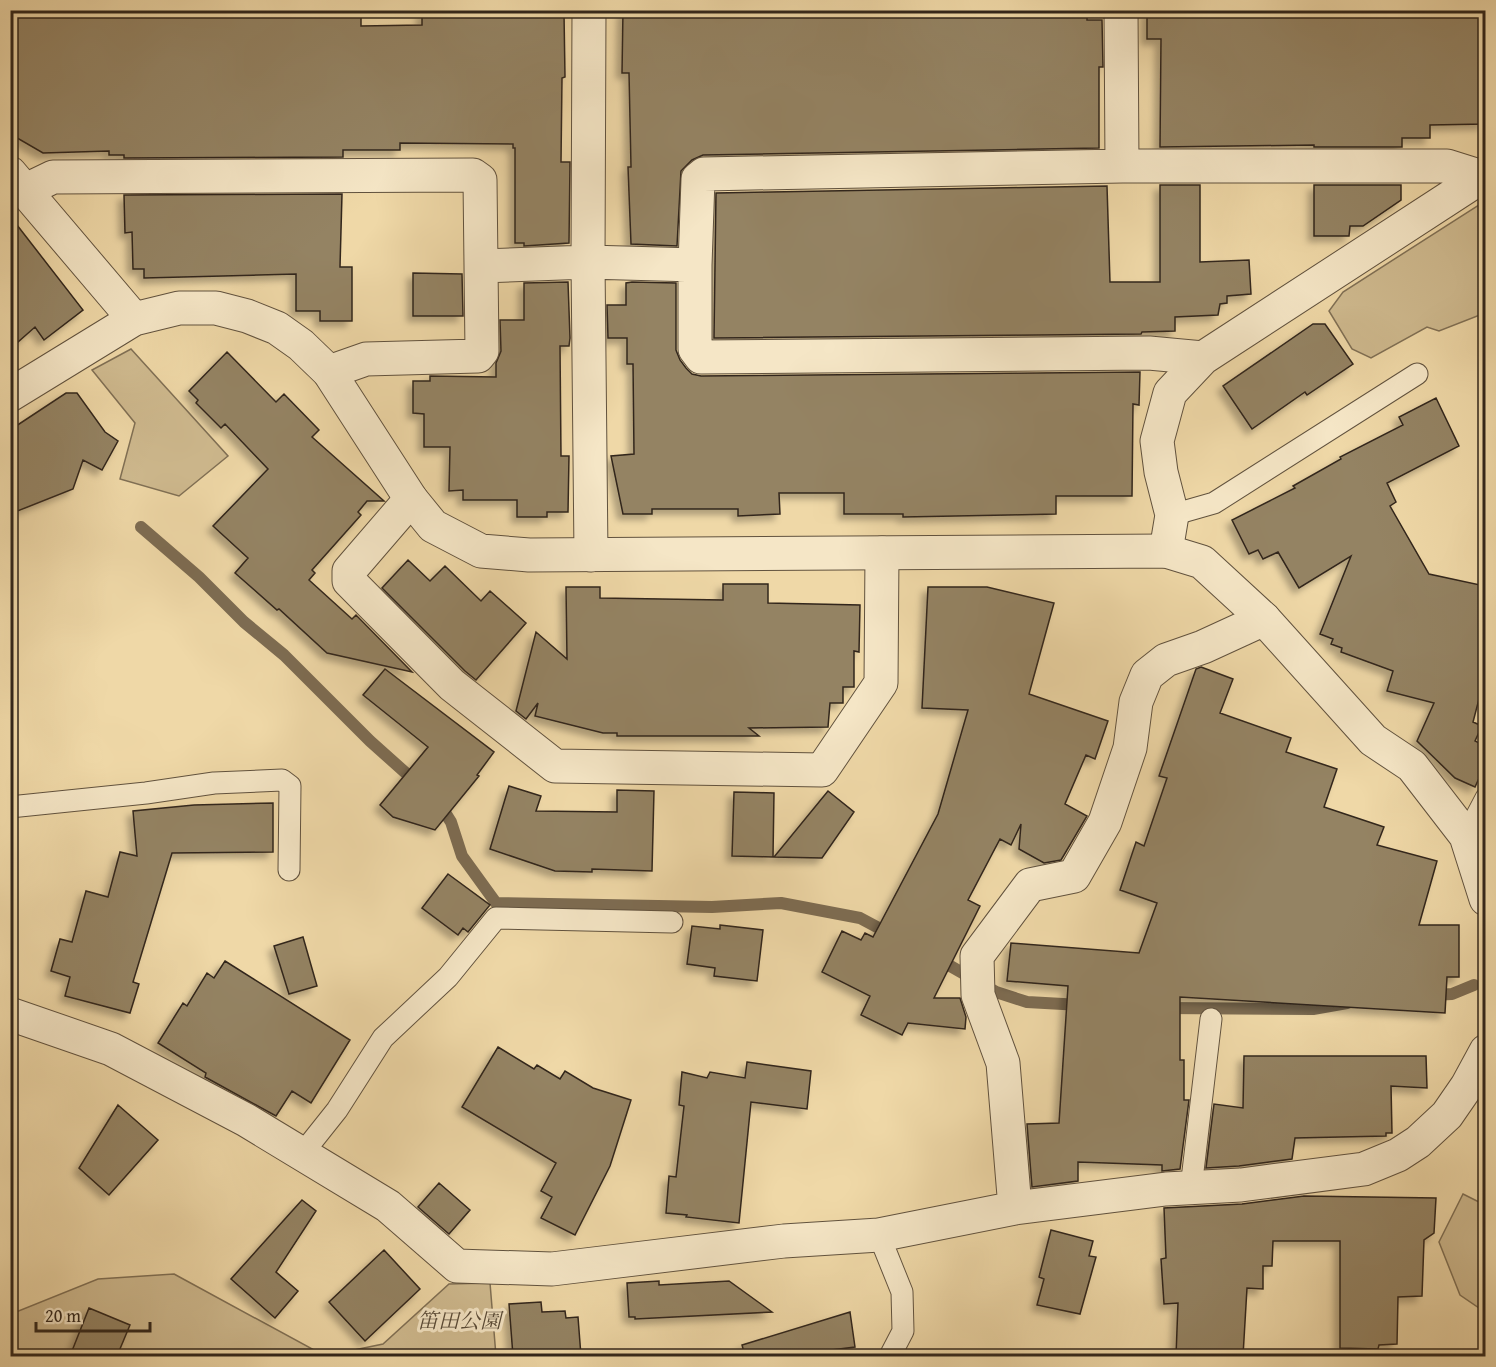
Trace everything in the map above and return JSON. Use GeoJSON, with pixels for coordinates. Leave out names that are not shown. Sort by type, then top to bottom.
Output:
{"type":"FeatureCollection","features":[{"type":"Feature","properties":{"kind":"street"},"geometry":{"type":"LineString","coordinates":[[589,10],[588,262],[591,555]]}},
{"type":"Feature","properties":{"kind":"street"},"geometry":{"type":"LineString","coordinates":[[1121,10],[1122,166]]}},
{"type":"Feature","properties":{"kind":"street"},"geometry":{"type":"LineString","coordinates":[[1203,358],[1149,353],[701,357],[695,349],[698,179],[704,174],[1122,166],[1447,166],[1484,176]]}},
{"type":"Feature","properties":{"kind":"street"},"geometry":{"type":"LineString","coordinates":[[18,181],[53,177],[473,175],[480,180],[482,351],[478,356],[366,358],[329,372]]}},
{"type":"Feature","properties":{"kind":"street"},"geometry":{"type":"LineString","coordinates":[[1166,551],[1172,514],[1161,472],[1157,441],[1170,393],[1203,358],[1484,176]]}},
{"type":"Feature","properties":{"kind":"street"},"geometry":{"type":"LineString","coordinates":[[18,181],[134,319]]}},
{"type":"Feature","properties":{"kind":"street"},"geometry":{"type":"LineString","coordinates":[[482,266],[588,262],[695,265]]}},
{"type":"Feature","properties":{"kind":"street"},"geometry":{"type":"LineString","coordinates":[[10,395],[134,319],[179,308],[216,308],[247,316],[277,328],[301,345],[329,372],[411,499],[433,526],[481,551],[529,555],[1166,551],[1202,562],[1264,618],[1373,740],[1412,766],[1466,836],[1485,899]]}},
{"type":"Feature","properties":{"kind":"street"},"geometry":{"type":"LineString","coordinates":[[411,499],[349,570],[349,580],[452,685],[555,766],[822,770],[881,683],[882,553]]}},
{"type":"Feature","properties":{"kind":"street"},"geometry":{"type":"LineString","coordinates":[[1015,1208],[1003,1063],[978,995],[977,956],[1030,885],[1074,876],[1105,822],[1130,748],[1136,702],[1148,675],[1166,660],[1264,618]]}},
{"type":"Feature","properties":{"kind":"street"},"geometry":{"type":"LineString","coordinates":[[10,1014],[111,1049],[246,1120],[388,1206],[458,1266],[552,1269],[784,1241],[879,1235],[1015,1208],[1191,1188],[1241,1185],[1364,1169],[1398,1155],[1418,1142],[1476,1089],[1485,1051]]}},
{"type":"Feature","properties":{"kind":"lane"},"geometry":{"type":"LineString","coordinates":[[1172,514],[1214,503],[1417,374]]}},
{"type":"Feature","properties":{"kind":"lane"},"geometry":{"type":"LineString","coordinates":[[10,807],[146,793],[214,783],[282,780],[290,786],[289,870]]}},
{"type":"Feature","properties":{"kind":"lane"},"geometry":{"type":"LineString","coordinates":[[1466,836],[1485,798]]}},
{"type":"Feature","properties":{"kind":"lane"},"geometry":{"type":"LineString","coordinates":[[302,1154],[337,1110],[383,1038],[447,977],[496,918],[672,922]]}},
{"type":"Feature","properties":{"kind":"lane"},"geometry":{"type":"LineString","coordinates":[[1191,1188],[1211,1019]]}},
{"type":"Feature","properties":{"kind":"lane"},"geometry":{"type":"LineString","coordinates":[[879,1235],[902,1292],[903,1331],[890,1356]]}},
{"type":"Feature","properties":{"kind":"green space"},"geometry":{"type":"Polygon","coordinates":[[[1485,201],[1485,313],[1439,331],[1427,327],[1371,358],[1352,349],[1329,311],[1343,292],[1485,201]]]}},
{"type":"Feature","properties":{"kind":"green space"},"geometry":{"type":"Polygon","coordinates":[[[131,349],[228,456],[179,496],[120,479],[135,423],[92,370],[131,349]]]}},
{"type":"Feature","properties":{"kind":"green space"},"geometry":{"type":"Polygon","coordinates":[[[1463,1194],[1485,1205],[1485,1312],[1460,1295],[1439,1242],[1463,1194]]]}},
{"type":"Feature","properties":{"kind":"green space"},"geometry":{"type":"Polygon","coordinates":[[[174,1274],[325,1356],[11,1356],[11,1314],[98,1279],[174,1274]]]}},
{"type":"Feature","properties":{"kind":"green space","name":"笛田公園"},"geometry":{"type":"Polygon","coordinates":[[[490,1283],[496,1356],[325,1356],[383,1344],[449,1284],[490,1283]]]}},
{"type":"Feature","properties":{"kind":"building"},"geometry":{"type":"Polygon","coordinates":[[[219,10],[361,10],[361,26],[422,25],[422,11],[551,10],[551,14],[564,13],[565,77],[562,78],[561,162],[570,162],[569,243],[524,246],[524,243],[515,243],[515,148],[513,144],[400,143],[400,150],[343,150],[343,157],[124,158],[124,155],[109,155],[109,151],[43,153],[12,135],[10,14],[219,17],[219,10]]]}},
{"type":"Feature","properties":{"kind":"building"},"geometry":{"type":"Polygon","coordinates":[[[623,10],[1087,10],[1087,20],[1102,20],[1103,67],[1099,67],[1099,148],[703,155],[692,160],[681,171],[677,246],[631,244],[628,167],[631,167],[629,73],[622,73],[623,10]]]}},
{"type":"Feature","properties":{"kind":"building"},"geometry":{"type":"Polygon","coordinates":[[[1147,10],[1485,11],[1485,124],[1430,125],[1430,138],[1402,138],[1402,147],[1314,147],[1314,145],[1160,147],[1161,39],[1147,39],[1147,10]]]}},
{"type":"Feature","properties":{"kind":"building"},"geometry":{"type":"Polygon","coordinates":[[[1160,185],[1200,185],[1200,262],[1249,260],[1251,294],[1227,296],[1227,303],[1220,304],[1218,315],[1175,317],[1175,331],[1142,332],[1141,334],[714,338],[716,193],[1107,186],[1110,282],[1160,282],[1160,185]]]}},
{"type":"Feature","properties":{"kind":"building"},"geometry":{"type":"Polygon","coordinates":[[[1314,185],[1401,185],[1401,200],[1363,226],[1350,226],[1349,236],[1314,236],[1314,185]]]}},
{"type":"Feature","properties":{"kind":"building"},"geometry":{"type":"Polygon","coordinates":[[[342,194],[340,267],[352,267],[352,321],[320,321],[320,311],[296,311],[296,274],[144,278],[144,269],[133,269],[132,232],[125,233],[124,195],[342,194]]]}},
{"type":"Feature","properties":{"kind":"building"},"geometry":{"type":"Polygon","coordinates":[[[10,216],[83,310],[44,340],[35,327],[10,349],[10,216]]]}},
{"type":"Feature","properties":{"kind":"building"},"geometry":{"type":"Polygon","coordinates":[[[413,273],[462,274],[463,316],[413,316],[413,273]]]}},
{"type":"Feature","properties":{"kind":"building"},"geometry":{"type":"Polygon","coordinates":[[[568,282],[569,346],[560,346],[561,456],[569,456],[568,512],[547,512],[547,517],[517,517],[517,500],[463,500],[463,490],[449,491],[450,447],[424,447],[424,414],[413,413],[413,381],[430,381],[430,376],[496,377],[496,363],[501,351],[500,320],[524,320],[524,283],[568,282]]]}},
{"type":"Feature","properties":{"kind":"building"},"geometry":{"type":"Polygon","coordinates":[[[626,283],[676,283],[676,350],[686,368],[692,374],[701,376],[1140,372],[1139,405],[1133,404],[1132,496],[1056,496],[1056,514],[903,517],[903,514],[844,514],[844,493],[779,493],[780,514],[738,516],[738,509],[652,509],[652,514],[623,514],[611,456],[634,454],[633,364],[627,364],[627,338],[608,338],[607,305],[626,305],[626,283]]]}},
{"type":"Feature","properties":{"kind":"building"},"geometry":{"type":"Polygon","coordinates":[[[1313,324],[1325,324],[1353,364],[1307,395],[1305,392],[1252,429],[1223,386],[1313,324]]]}},
{"type":"Feature","properties":{"kind":"building"},"geometry":{"type":"Polygon","coordinates":[[[227,352],[276,402],[284,394],[319,430],[312,437],[384,501],[367,501],[358,512],[361,515],[312,570],[315,573],[309,580],[352,619],[356,615],[412,672],[327,653],[235,573],[248,558],[213,526],[268,469],[225,424],[221,428],[196,403],[198,400],[189,391],[227,352]]]}},
{"type":"Feature","properties":{"kind":"building"},"geometry":{"type":"Polygon","coordinates":[[[66,393],[77,393],[105,432],[118,441],[102,470],[83,460],[73,489],[10,514],[10,430],[66,393]]]}},
{"type":"Feature","properties":{"kind":"building"},"geometry":{"type":"Polygon","coordinates":[[[1436,398],[1459,446],[1387,483],[1396,502],[1390,506],[1429,574],[1485,586],[1485,676],[1473,722],[1482,726],[1475,741],[1485,746],[1485,765],[1475,787],[1455,778],[1417,741],[1434,703],[1387,691],[1393,671],[1341,652],[1342,648],[1331,644],[1333,639],[1320,634],[1351,556],[1299,588],[1278,552],[1263,559],[1258,550],[1249,554],[1232,520],[1295,488],[1293,486],[1341,459],[1340,457],[1403,425],[1399,417],[1436,398]]]}},
{"type":"Feature","properties":{"kind":"building"},"geometry":{"type":"Polygon","coordinates":[[[408,560],[430,581],[445,566],[481,601],[490,591],[526,623],[476,680],[382,588],[408,560]]]}},
{"type":"Feature","properties":{"kind":"building"},"geometry":{"type":"Polygon","coordinates":[[[723,584],[768,584],[768,603],[860,605],[859,652],[854,651],[854,687],[843,687],[843,703],[830,703],[828,727],[749,728],[759,736],[617,736],[617,733],[603,733],[535,716],[538,703],[526,719],[516,711],[536,632],[567,659],[566,587],[600,587],[600,598],[723,600],[723,584]]]}},
{"type":"Feature","properties":{"kind":"building"},"geometry":{"type":"Polygon","coordinates":[[[928,587],[987,587],[1054,603],[1029,694],[1108,721],[1095,759],[1086,755],[1065,804],[1087,816],[1061,860],[1044,863],[1019,849],[1021,824],[1011,845],[1000,839],[968,900],[980,906],[934,998],[960,998],[966,1017],[965,1029],[908,1023],[902,1035],[861,1015],[870,996],[822,972],[842,931],[861,940],[865,933],[873,937],[938,814],[968,710],[922,708],[928,587]]]}},
{"type":"Feature","properties":{"kind":"building"},"geometry":{"type":"Polygon","coordinates":[[[1201,667],[1233,679],[1220,713],[1291,738],[1286,752],[1337,769],[1324,807],[1384,827],[1377,845],[1437,861],[1419,925],[1459,925],[1459,977],[1447,977],[1445,1013],[1180,997],[1180,1060],[1184,1060],[1184,1100],[1189,1100],[1180,1169],[1162,1171],[1162,1165],[1078,1162],[1078,1181],[1032,1187],[1027,1124],[1059,1123],[1068,986],[1007,981],[1011,943],[1139,953],[1157,903],[1120,890],[1136,842],[1144,846],[1167,778],[1159,776],[1196,669],[1201,667]]]}},
{"type":"Feature","properties":{"kind":"building"},"geometry":{"type":"Polygon","coordinates":[[[385,669],[494,752],[477,775],[479,776],[435,830],[393,817],[380,805],[428,747],[363,695],[385,669]]]}},
{"type":"Feature","properties":{"kind":"building"},"geometry":{"type":"Polygon","coordinates":[[[509,786],[541,796],[536,811],[617,812],[617,790],[654,791],[652,871],[592,869],[592,872],[555,871],[490,849],[509,786]]]}},
{"type":"Feature","properties":{"kind":"building"},"geometry":{"type":"Polygon","coordinates":[[[828,791],[854,812],[822,858],[774,857],[828,791]]]}},
{"type":"Feature","properties":{"kind":"building"},"geometry":{"type":"Polygon","coordinates":[[[734,792],[774,793],[773,857],[732,856],[734,792]]]}},
{"type":"Feature","properties":{"kind":"building"},"geometry":{"type":"Polygon","coordinates":[[[273,803],[273,852],[172,853],[133,982],[139,984],[130,1013],[65,996],[70,977],[51,971],[60,939],[72,942],[86,891],[108,897],[120,852],[137,856],[133,811],[194,805],[273,803]]]}},
{"type":"Feature","properties":{"kind":"building"},"geometry":{"type":"Polygon","coordinates":[[[448,874],[490,905],[468,932],[463,928],[458,935],[422,908],[448,874]]]}},
{"type":"Feature","properties":{"kind":"building"},"geometry":{"type":"Polygon","coordinates":[[[720,925],[763,930],[757,981],[714,976],[715,968],[687,964],[692,926],[720,929],[720,925]]]}},
{"type":"Feature","properties":{"kind":"building"},"geometry":{"type":"Polygon","coordinates":[[[303,937],[317,986],[289,994],[274,946],[303,937]]]}},
{"type":"Feature","properties":{"kind":"building"},"geometry":{"type":"Polygon","coordinates":[[[225,961],[350,1040],[311,1103],[292,1091],[276,1116],[205,1077],[206,1073],[158,1043],[183,1003],[187,1006],[207,973],[214,978],[225,961]]]}},
{"type":"Feature","properties":{"kind":"building"},"geometry":{"type":"Polygon","coordinates":[[[498,1047],[534,1069],[537,1065],[560,1079],[565,1071],[593,1088],[631,1100],[610,1166],[575,1235],[541,1218],[552,1197],[541,1191],[556,1163],[462,1107],[498,1047]]]}},
{"type":"Feature","properties":{"kind":"building"},"geometry":{"type":"Polygon","coordinates":[[[1244,1056],[1426,1056],[1427,1088],[1391,1086],[1392,1133],[1386,1133],[1386,1136],[1295,1138],[1292,1159],[1206,1168],[1214,1104],[1243,1108],[1244,1056]]]}},
{"type":"Feature","properties":{"kind":"building"},"geometry":{"type":"Polygon","coordinates":[[[747,1062],[811,1071],[807,1109],[751,1102],[739,1223],[666,1213],[669,1176],[676,1177],[684,1106],[679,1105],[682,1072],[707,1078],[710,1072],[745,1078],[747,1062]]]}},
{"type":"Feature","properties":{"kind":"building"},"geometry":{"type":"Polygon","coordinates":[[[118,1105],[158,1140],[109,1195],[79,1168],[118,1105]]]}},
{"type":"Feature","properties":{"kind":"building"},"geometry":{"type":"Polygon","coordinates":[[[439,1183],[470,1210],[449,1234],[418,1207],[439,1183]]]}},
{"type":"Feature","properties":{"kind":"building"},"geometry":{"type":"Polygon","coordinates":[[[1304,1196],[1436,1198],[1434,1233],[1424,1240],[1422,1296],[1398,1297],[1397,1344],[1379,1345],[1378,1349],[1340,1348],[1340,1241],[1273,1241],[1272,1266],[1263,1266],[1263,1289],[1247,1288],[1243,1356],[1176,1356],[1178,1303],[1164,1304],[1161,1259],[1166,1258],[1164,1208],[1242,1204],[1304,1196]]]}},
{"type":"Feature","properties":{"kind":"building"},"geometry":{"type":"Polygon","coordinates":[[[302,1200],[316,1211],[276,1272],[298,1291],[275,1318],[231,1279],[302,1200]]]}},
{"type":"Feature","properties":{"kind":"building"},"geometry":{"type":"Polygon","coordinates":[[[1051,1230],[1093,1241],[1089,1256],[1096,1257],[1080,1314],[1037,1305],[1044,1279],[1039,1277],[1051,1230]]]}},
{"type":"Feature","properties":{"kind":"building"},"geometry":{"type":"Polygon","coordinates":[[[384,1250],[420,1289],[365,1341],[329,1302],[384,1250]]]}},
{"type":"Feature","properties":{"kind":"building"},"geometry":{"type":"Polygon","coordinates":[[[659,1281],[659,1285],[729,1281],[772,1312],[635,1319],[635,1317],[629,1317],[627,1283],[659,1281]]]}},
{"type":"Feature","properties":{"kind":"building"},"geometry":{"type":"Polygon","coordinates":[[[541,1302],[542,1312],[565,1311],[566,1318],[578,1317],[581,1356],[513,1356],[509,1304],[541,1302]]]}},
{"type":"Feature","properties":{"kind":"building"},"geometry":{"type":"Polygon","coordinates":[[[89,1308],[130,1325],[117,1356],[70,1356],[89,1308]]]}},
{"type":"Feature","properties":{"kind":"building"},"geometry":{"type":"Polygon","coordinates":[[[850,1312],[855,1347],[783,1356],[745,1356],[742,1345],[850,1312]]]}},
{"type":"Feature","properties":{"kind":"waterway"},"geometry":{"type":"LineString","coordinates":[[141,527],[199,577],[244,622],[284,655],[370,741],[417,783]]}},
{"type":"Feature","properties":{"kind":"waterway"},"geometry":{"type":"LineString","coordinates":[[439,803],[451,822],[462,856],[496,903],[712,907],[781,903],[860,918],[890,934]]}},
{"type":"Feature","properties":{"kind":"waterway"},"geometry":{"type":"LineString","coordinates":[[938,959],[996,992],[1027,1002],[1081,1005]]}},
{"type":"Feature","properties":{"kind":"waterway"},"geometry":{"type":"LineString","coordinates":[[1430,995],[1452,994],[1474,985]]}},
{"type":"Feature","properties":{"kind":"waterway"},"geometry":{"type":"LineString","coordinates":[[1164,1008],[1313,1009],[1347,1003]]}}]}
